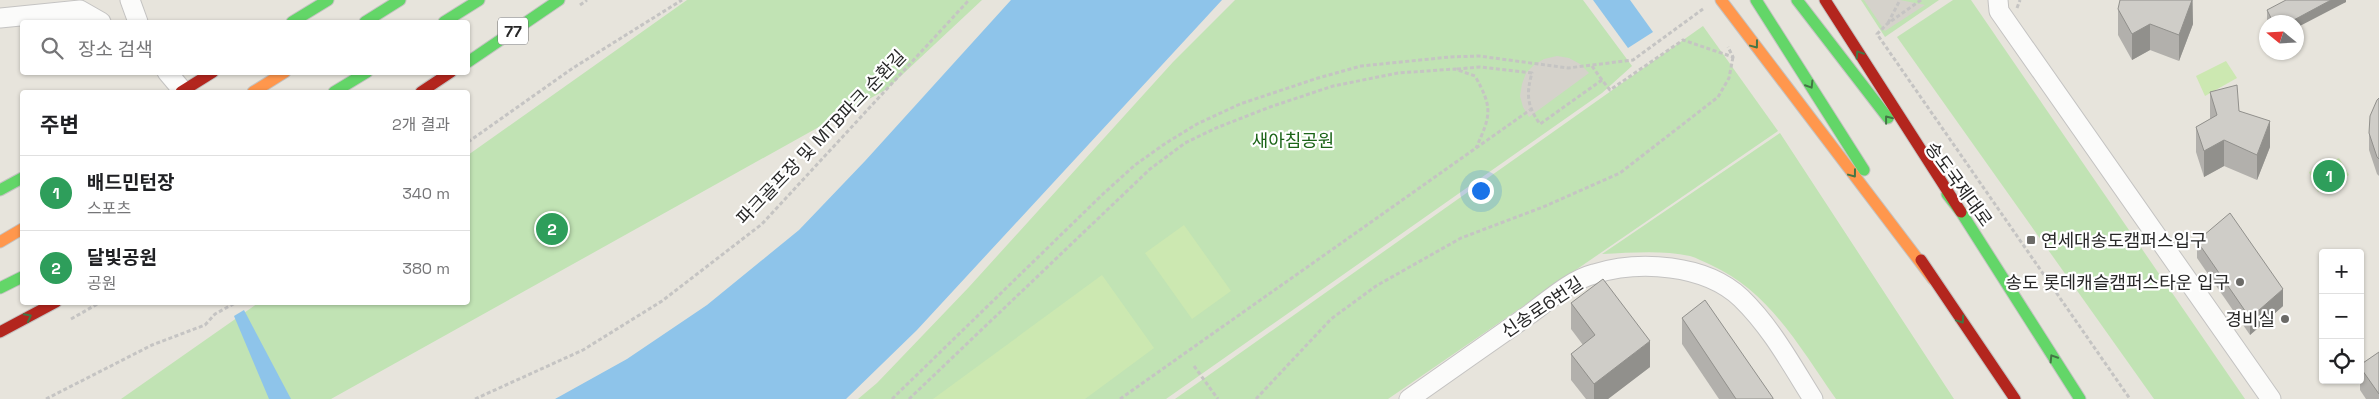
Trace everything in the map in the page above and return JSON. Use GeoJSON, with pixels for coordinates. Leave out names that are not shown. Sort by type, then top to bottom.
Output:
{"type":"FeatureCollection","features":[{"type":"Feature","properties":{"kind":"main road"},"geometry":{"type":"LineString","coordinates":[[295,20],[328,0]]}},
{"type":"Feature","properties":{"kind":"main road"},"geometry":{"type":"LineString","coordinates":[[368,20],[400,0]]}},
{"type":"Feature","properties":{"kind":"main road"},"geometry":{"type":"LineString","coordinates":[[447,20],[479,0]]}},
{"type":"Feature","properties":{"kind":"main road","name":"77"},"geometry":{"type":"LineString","coordinates":[[470,61],[559,0]]}},
{"type":"Feature","properties":{"kind":"main road"},"geometry":{"type":"LineString","coordinates":[[1756,0],[1933,279],[2015,399]]}},
{"type":"Feature","properties":{"kind":"main road","name":"송도국제대로"},"geometry":{"type":"LineString","coordinates":[[1797,0],[1961,212],[2080,399]]}},
{"type":"Feature","properties":{"kind":"main road"},"geometry":{"type":"LineString","coordinates":[[1825,0],[1961,212]]}},
{"type":"Feature","properties":{"kind":"main road"},"geometry":{"type":"LineString","coordinates":[[1723,3],[1933,279]]}},
{"type":"Feature","properties":{"kind":"main road"},"geometry":{"type":"LineString","coordinates":[[185,90],[208,75]]}},
{"type":"Feature","properties":{"kind":"main road"},"geometry":{"type":"LineString","coordinates":[[256,90],[281,75]]}},
{"type":"Feature","properties":{"kind":"main road"},"geometry":{"type":"LineString","coordinates":[[337,90],[363,75]]}},
{"type":"Feature","properties":{"kind":"main road"},"geometry":{"type":"LineString","coordinates":[[424,90],[446,75]]}},
{"type":"Feature","properties":{"kind":"main road"},"geometry":{"type":"LineString","coordinates":[[0,190],[20,179]]}},
{"type":"Feature","properties":{"kind":"main road"},"geometry":{"type":"LineString","coordinates":[[0,242],[20,231]]}},
{"type":"Feature","properties":{"kind":"main road"},"geometry":{"type":"LineString","coordinates":[[0,288],[20,278]]}},
{"type":"Feature","properties":{"kind":"main road"},"geometry":{"type":"LineString","coordinates":[[0,332],[50,305]]}},
{"type":"Feature","properties":{"kind":"street"},"geometry":{"type":"LineString","coordinates":[[130,0],[137,20]]}},
{"type":"Feature","properties":{"kind":"street"},"geometry":{"type":"LineString","coordinates":[[1998,0],[1999,11],[2271,399]]}},
{"type":"Feature","properties":{"kind":"street"},"geometry":{"type":"LineString","coordinates":[[0,18],[80,10],[98,20]]}},
{"type":"Feature","properties":{"kind":"street"},"geometry":{"type":"LineString","coordinates":[[169,75],[180,90]]}},
{"type":"Feature","properties":{"kind":"street","name":"신송로6번길"},"geometry":{"type":"LineString","coordinates":[[1409,399],[1561,292],[1592,274],[1621,268],[1664,266],[1702,274],[1739,296],[1765,324],[1814,399]]}},
{"type":"Feature","properties":{"kind":"path"},"geometry":{"type":"LineString","coordinates":[[470,141],[573,68],[682,0]]}},
{"type":"Feature","properties":{"kind":"path","name":"파크골프장 및 MTB파크 순환길"},"geometry":{"type":"LineString","coordinates":[[475,399],[584,350],[662,301],[762,224],[969,0]]}},
{"type":"Feature","properties":{"kind":"path"},"geometry":{"type":"LineString","coordinates":[[1887,24],[1900,0]]}},
{"type":"Feature","properties":{"kind":"path"},"geometry":{"type":"LineString","coordinates":[[1921,0],[1887,24],[1877,34],[2130,399]]}},
{"type":"Feature","properties":{"kind":"path"},"geometry":{"type":"LineString","coordinates":[[2016,7],[2020,0]]}},
{"type":"Feature","properties":{"kind":"path"},"geometry":{"type":"LineString","coordinates":[[892,399],[1135,165],[1196,124],[1240,104],[1318,78],[1371,65],[1479,56],[1568,68],[1633,60],[1708,5]]}},
{"type":"Feature","properties":{"kind":"path"},"geometry":{"type":"LineString","coordinates":[[1592,66],[1610,90],[1683,40],[1733,57]]}},
{"type":"Feature","properties":{"kind":"path"},"geometry":{"type":"LineString","coordinates":[[1256,399],[1331,319],[1376,286],[1461,238],[1543,207],[1620,173],[1718,97],[1728,78],[1733,57],[1724,40]]}},
{"type":"Feature","properties":{"kind":"path"},"geometry":{"type":"LineString","coordinates":[[909,399],[1143,176],[1185,143],[1270,107],[1333,86],[1398,73],[1480,67],[1532,73],[1528,87],[1530,110],[1540,124],[1602,80]]}},
{"type":"Feature","properties":{"kind":"path"},"geometry":{"type":"LineString","coordinates":[[1454,70],[1476,76],[1487,98],[1488,121],[1476,148]]}},
{"type":"Feature","properties":{"kind":"path"},"geometry":{"type":"LineString","coordinates":[[1120,399],[1530,110]]}},
{"type":"Feature","properties":{"kind":"path"},"geometry":{"type":"LineString","coordinates":[[46,399],[152,345],[205,325],[215,314],[232,305]]}},
{"type":"Feature","properties":{"kind":"path"},"geometry":{"type":"LineString","coordinates":[[1194,366],[1218,399]]}},
{"type":"Feature","properties":{"kind":"green space"},"geometry":{"type":"Polygon","coordinates":[[[687,0],[982,0],[887,89],[331,399],[121,399],[255,305],[470,305],[470,154],[687,0]]]}},
{"type":"Feature","properties":{"kind":"green space","name":"새아침공원"},"geometry":{"type":"Polygon","coordinates":[[[1235,0],[1583,0],[1632,66],[1602,93],[1166,399],[858,399],[877,383],[969,287],[1173,62],[1235,0]]]}},
{"type":"Feature","properties":{"kind":"green space"},"geometry":{"type":"Polygon","coordinates":[[[1861,0],[1939,0],[1885,37],[1861,0]]]}},
{"type":"Feature","properties":{"kind":"green space"},"geometry":{"type":"Polygon","coordinates":[[[1953,0],[1971,0],[2245,399],[2154,399],[1897,37],[1953,0]]]}},
{"type":"Feature","properties":{"kind":"green space"},"geometry":{"type":"Polygon","coordinates":[[[1703,26],[1778,131],[1388,399],[1175,399],[1703,26]]]}},
{"type":"Feature","properties":{"kind":"green space"},"geometry":{"type":"Polygon","coordinates":[[[2226,61],[2237,78],[2205,96],[2196,76],[2226,61]]]}},
{"type":"Feature","properties":{"kind":"green space"},"geometry":{"type":"Polygon","coordinates":[[[1780,133],[1954,399],[1836,399],[1782,323],[1750,290],[1732,276],[1698,259],[1679,254],[1657,252],[1602,254],[1780,133]]]}},
{"type":"Feature","properties":{"kind":"green space"},"geometry":{"type":"Polygon","coordinates":[[[2339,158],[2349,175],[2318,192],[2309,172],[2339,158]]]}},
{"type":"Feature","properties":{"kind":"green space"},"geometry":{"type":"Polygon","coordinates":[[[1184,225],[1231,291],[1192,319],[1145,253],[1184,225]]]}},
{"type":"Feature","properties":{"kind":"green space"},"geometry":{"type":"Polygon","coordinates":[[[1102,275],[1154,348],[1085,399],[933,399],[1102,275]]]}},
{"type":"Feature","properties":{"kind":"shaded area"},"geometry":{"type":"Polygon","coordinates":[[[1864,0],[1900,0],[1925,5],[1885,31],[1864,0]]]}},
{"type":"Feature","properties":{"kind":"shaded area"},"geometry":{"type":"Polygon","coordinates":[[[1557,56],[1569,58],[1580,64],[1589,73],[1529,117],[1523,107],[1520,96],[1526,73],[1544,59],[1557,56]]]}},
{"type":"Feature","properties":{"kind":"water"},"geometry":{"type":"Polygon","coordinates":[[[1011,0],[1222,0],[917,330],[846,399],[555,399],[627,359],[707,305],[799,230],[865,161],[1011,0]]]}},
{"type":"Feature","properties":{"kind":"water"},"geometry":{"type":"Polygon","coordinates":[[[1593,0],[1630,0],[1653,32],[1628,48],[1593,0]]]}},
{"type":"Feature","properties":{"kind":"water"},"geometry":{"type":"Polygon","coordinates":[[[244,310],[291,399],[269,399],[234,316],[244,310]]]}},
{"type":"Feature","properties":{"kind":"building"},"geometry":{"type":"Polygon","coordinates":[[[2120,0],[2192,0],[2179,35],[2150,24],[2132,34],[2118,9],[2120,0]]]}},
{"type":"Feature","properties":{"kind":"building"},"geometry":{"type":"Polygon","coordinates":[[[2286,0],[2331,0],[2303,15],[2270,15],[2267,10],[2286,0]]]}},
{"type":"Feature","properties":{"kind":"building"},"geometry":{"type":"Polygon","coordinates":[[[2237,85],[2239,111],[2270,121],[2257,155],[2224,140],[2204,151],[2196,127],[2217,115],[2210,92],[2237,85]]]}},
{"type":"Feature","properties":{"kind":"building"},"geometry":{"type":"Polygon","coordinates":[[[2379,98],[2379,159],[2369,133],[2370,116],[2379,98]]]}},
{"type":"Feature","properties":{"kind":"building","name":"송도 롯데캐슬캠퍼스타운 입구"},"geometry":{"type":"Polygon","coordinates":[[[2230,213],[2283,289],[2250,318],[2197,241],[2230,213]]]}},
{"type":"Feature","properties":{"kind":"building"},"geometry":{"type":"Polygon","coordinates":[[[1603,279],[1650,341],[1594,384],[1571,354],[1595,335],[1571,303],[1603,279]]]}},
{"type":"Feature","properties":{"kind":"building"},"geometry":{"type":"Polygon","coordinates":[[[1705,300],[1773,399],[1736,399],[1682,318],[1705,300]]]}},
{"type":"Feature","properties":{"kind":"building"},"geometry":{"type":"Polygon","coordinates":[[[2379,352],[2379,394],[2364,373],[2364,362],[2379,352]]]}},
{"type":"Feature","properties":{"kind":"traffic: fast"},"geometry":{"type":"LineString","coordinates":[[295,20],[328,0]]}},
{"type":"Feature","properties":{"kind":"traffic: fast"},"geometry":{"type":"LineString","coordinates":[[368,20],[400,0]]}},
{"type":"Feature","properties":{"kind":"traffic: fast"},"geometry":{"type":"LineString","coordinates":[[447,20],[479,0]]}},
{"type":"Feature","properties":{"kind":"traffic: fast"},"geometry":{"type":"LineString","coordinates":[[470,61],[559,0]]}},
{"type":"Feature","properties":{"kind":"traffic: fast"},"geometry":{"type":"LineString","coordinates":[[1756,0],[1864,170]]}},
{"type":"Feature","properties":{"kind":"traffic: fast"},"geometry":{"type":"LineString","coordinates":[[1797,0],[1888,118]]}},
{"type":"Feature","properties":{"kind":"traffic: fast"},"geometry":{"type":"LineString","coordinates":[[337,90],[362,75]]}},
{"type":"Feature","properties":{"kind":"traffic: fast"},"geometry":{"type":"LineString","coordinates":[[0,190],[20,179]]}},
{"type":"Feature","properties":{"kind":"traffic: fast"},"geometry":{"type":"LineString","coordinates":[[1947,194],[1961,212],[2080,399]]}},
{"type":"Feature","properties":{"kind":"traffic: fast"},"geometry":{"type":"LineString","coordinates":[[0,288],[20,278]]}},
{"type":"Feature","properties":{"kind":"traffic: slow"},"geometry":{"type":"LineString","coordinates":[[1721,0],[1933,279]]}},
{"type":"Feature","properties":{"kind":"traffic: slow"},"geometry":{"type":"LineString","coordinates":[[256,90],[280,75]]}},
{"type":"Feature","properties":{"kind":"traffic: slow"},"geometry":{"type":"LineString","coordinates":[[0,242],[20,230]]}},
{"type":"Feature","properties":{"kind":"traffic: jam"},"geometry":{"type":"LineString","coordinates":[[1825,0],[1961,212]]}},
{"type":"Feature","properties":{"kind":"traffic: jam"},"geometry":{"type":"LineString","coordinates":[[184,90],[208,75]]}},
{"type":"Feature","properties":{"kind":"traffic: jam"},"geometry":{"type":"LineString","coordinates":[[424,90],[446,75]]}},
{"type":"Feature","properties":{"kind":"traffic: jam"},"geometry":{"type":"LineString","coordinates":[[1921,260],[2015,399]]}},
{"type":"Feature","properties":{"kind":"traffic: jam"},"geometry":{"type":"LineString","coordinates":[[0,332],[50,305]]}},
{"type":"Feature","properties":{"kind":"place","name":"배드민턴장"},"geometry":{"type":"Point","coordinates":[2329,176]}},
{"type":"Feature","properties":{"kind":"place","name":"달빛공원"},"geometry":{"type":"Point","coordinates":[552,229]}},
{"type":"Feature","properties":{"kind":"place","name":"연세대송도캠퍼스입구"},"geometry":{"type":"Point","coordinates":[2031,240]}},
{"type":"Feature","properties":{"kind":"place","name":"송도 롯데캐슬캠퍼스타운 입구"},"geometry":{"type":"Point","coordinates":[2240,282]}},
{"type":"Feature","properties":{"kind":"place","name":"경비실"},"geometry":{"type":"Point","coordinates":[2285,319]}}]}
